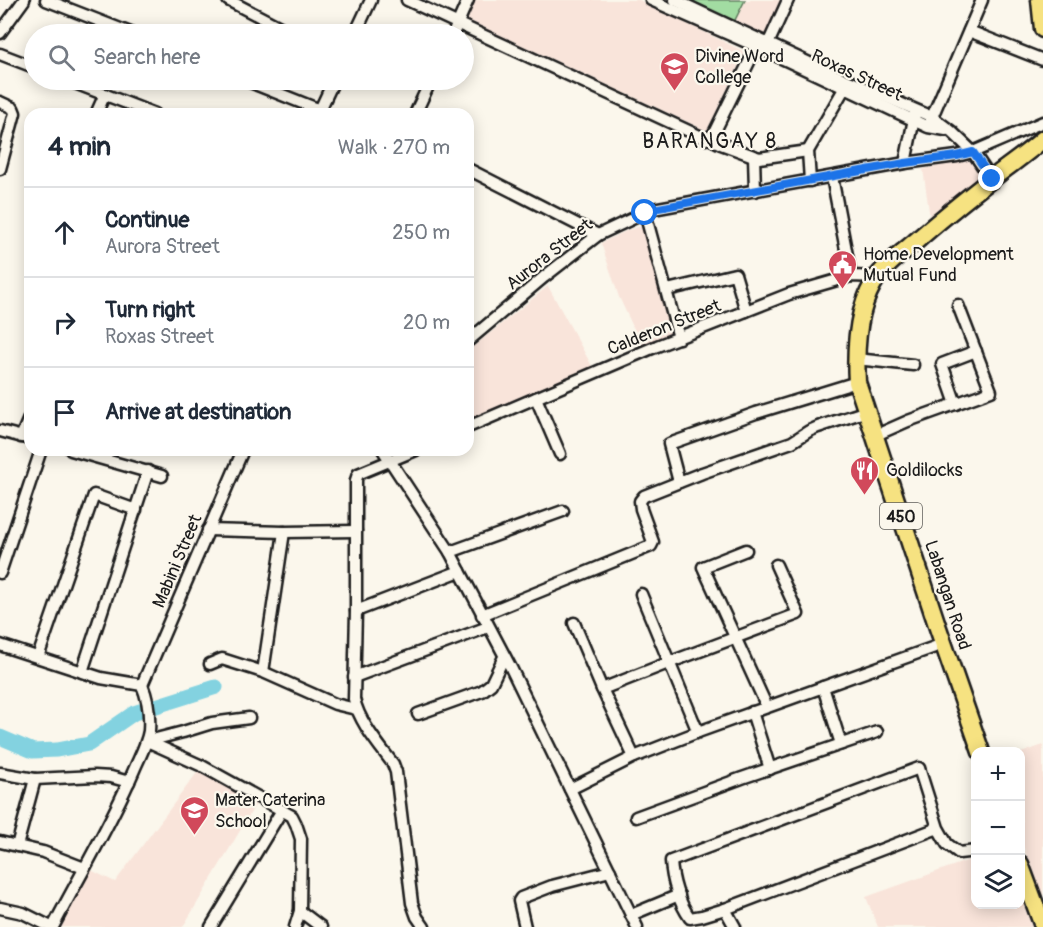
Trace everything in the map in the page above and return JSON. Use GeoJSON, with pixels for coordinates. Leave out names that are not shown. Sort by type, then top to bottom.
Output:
{"type":"FeatureCollection","features":[{"type":"Feature","properties":{"kind":"main road"},"geometry":{"type":"LineString","coordinates":[[1040,0],[1043,29]]}},
{"type":"Feature","properties":{"kind":"main road","name":"Labangan Road"},"geometry":{"type":"LineString","coordinates":[[979,747],[874,436],[857,382],[855,359],[863,309],[878,277],[888,265],[949,212],[1043,139]]}},
{"type":"Feature","properties":{"kind":"main road"},"geometry":{"type":"LineString","coordinates":[[1025,877],[1043,926]]}},
{"type":"Feature","properties":{"kind":"street"},"geometry":{"type":"LineString","coordinates":[[0,33],[24,0]]}},
{"type":"Feature","properties":{"kind":"street"},"geometry":{"type":"LineString","coordinates":[[46,0],[107,24]]}},
{"type":"Feature","properties":{"kind":"street"},"geometry":{"type":"LineString","coordinates":[[228,0],[274,24]]}},
{"type":"Feature","properties":{"kind":"street"},"geometry":{"type":"LineString","coordinates":[[360,24],[371,0]]}},
{"type":"Feature","properties":{"kind":"street"},"geometry":{"type":"LineString","coordinates":[[407,0],[458,24],[468,0]]}},
{"type":"Feature","properties":{"kind":"street","name":"Roxas Street"},"geometry":{"type":"LineString","coordinates":[[651,0],[765,47],[951,131],[973,152],[992,179]]}},
{"type":"Feature","properties":{"kind":"street","name":"Roxas Street"},"geometry":{"type":"LineString","coordinates":[[675,0],[765,47]]}},
{"type":"Feature","properties":{"kind":"street"},"geometry":{"type":"LineString","coordinates":[[709,138],[714,133],[751,58],[765,47],[788,0]]}},
{"type":"Feature","properties":{"kind":"street"},"geometry":{"type":"LineString","coordinates":[[929,122],[982,0]]}},
{"type":"Feature","properties":{"kind":"street"},"geometry":{"type":"LineString","coordinates":[[474,31],[702,138],[709,138],[764,158],[807,151]]}},
{"type":"Feature","properties":{"kind":"street"},"geometry":{"type":"LineString","coordinates":[[969,31],[1043,60]]}},
{"type":"Feature","properties":{"kind":"street"},"geometry":{"type":"LineString","coordinates":[[0,54],[24,63]]}},
{"type":"Feature","properties":{"kind":"street"},"geometry":{"type":"LineString","coordinates":[[810,181],[807,151],[847,84]]}},
{"type":"Feature","properties":{"kind":"street"},"geometry":{"type":"LineString","coordinates":[[94,90],[140,108]]}},
{"type":"Feature","properties":{"kind":"street"},"geometry":{"type":"LineString","coordinates":[[268,90],[310,108]]}},
{"type":"Feature","properties":{"kind":"street"},"geometry":{"type":"LineString","coordinates":[[321,108],[329,90]]}},
{"type":"Feature","properties":{"kind":"street"},"geometry":{"type":"LineString","coordinates":[[418,108],[426,90]]}},
{"type":"Feature","properties":{"kind":"street"},"geometry":{"type":"LineString","coordinates":[[99,108],[105,94]]}},
{"type":"Feature","properties":{"kind":"street"},"geometry":{"type":"LineString","coordinates":[[0,102],[13,108],[15,113],[0,169]]}},
{"type":"Feature","properties":{"kind":"street"},"geometry":{"type":"LineString","coordinates":[[905,163],[915,116]]}},
{"type":"Feature","properties":{"kind":"street","name":"Aurora Street"},"geometry":{"type":"LineString","coordinates":[[474,336],[543,277],[598,235],[653,209],[973,152],[1043,122]]}},
{"type":"Feature","properties":{"kind":"street"},"geometry":{"type":"LineString","coordinates":[[754,156],[755,191]]}},
{"type":"Feature","properties":{"kind":"street"},"geometry":{"type":"LineString","coordinates":[[474,172],[598,235]]}},
{"type":"Feature","properties":{"kind":"street"},"geometry":{"type":"LineString","coordinates":[[832,177],[851,276]]}},
{"type":"Feature","properties":{"kind":"street"},"geometry":{"type":"LineString","coordinates":[[645,213],[679,338]]}},
{"type":"Feature","properties":{"kind":"street"},"geometry":{"type":"LineString","coordinates":[[667,290],[735,274],[746,311]]}},
{"type":"Feature","properties":{"kind":"street","name":"Calderon Street"},"geometry":{"type":"LineString","coordinates":[[474,424],[657,346],[789,294],[851,276],[878,277]]}},
{"type":"Feature","properties":{"kind":"street"},"geometry":{"type":"LineString","coordinates":[[874,436],[908,421],[991,392],[958,305]]}},
{"type":"Feature","properties":{"kind":"street"},"geometry":{"type":"LineString","coordinates":[[956,404],[942,364],[976,351]]}},
{"type":"Feature","properties":{"kind":"street"},"geometry":{"type":"LineString","coordinates":[[855,359],[913,365]]}},
{"type":"Feature","properties":{"kind":"street"},"geometry":{"type":"LineString","coordinates":[[679,482],[669,444],[756,413],[857,382]]}},
{"type":"Feature","properties":{"kind":"street"},"geometry":{"type":"LineString","coordinates":[[536,398],[560,454]]}},
{"type":"Feature","properties":{"kind":"street"},"geometry":{"type":"LineString","coordinates":[[482,615],[651,546],[653,542],[641,509],[640,501],[644,496],[792,442],[818,427],[867,411]]}},
{"type":"Feature","properties":{"kind":"street"},"geometry":{"type":"LineString","coordinates":[[0,431],[24,438]]}},
{"type":"Feature","properties":{"kind":"street"},"geometry":{"type":"LineString","coordinates":[[0,573],[39,456]]}},
{"type":"Feature","properties":{"kind":"street"},"geometry":{"type":"LineString","coordinates":[[93,456],[162,476]]}},
{"type":"Feature","properties":{"kind":"street","name":"Mabini Street"},"geometry":{"type":"LineString","coordinates":[[142,686],[240,456]]}},
{"type":"Feature","properties":{"kind":"street"},"geometry":{"type":"LineString","coordinates":[[387,456],[450,552],[637,927]]}},
{"type":"Feature","properties":{"kind":"street"},"geometry":{"type":"LineString","coordinates":[[402,456],[358,474],[356,480],[354,699],[356,709],[396,772],[412,903],[424,927]]}},
{"type":"Feature","properties":{"kind":"street"},"geometry":{"type":"LineString","coordinates":[[82,672],[148,471]]}},
{"type":"Feature","properties":{"kind":"street"},"geometry":{"type":"LineString","coordinates":[[38,657],[94,495],[136,510]]}},
{"type":"Feature","properties":{"kind":"street"},"geometry":{"type":"LineString","coordinates":[[450,552],[562,511]]}},
{"type":"Feature","properties":{"kind":"street"},"geometry":{"type":"LineString","coordinates":[[208,530],[356,531]]}},
{"type":"Feature","properties":{"kind":"street"},"geometry":{"type":"LineString","coordinates":[[263,672],[284,532]]}},
{"type":"Feature","properties":{"kind":"street"},"geometry":{"type":"LineString","coordinates":[[746,550],[703,567],[767,707]]}},
{"type":"Feature","properties":{"kind":"street"},"geometry":{"type":"LineString","coordinates":[[602,689],[798,614],[776,565]]}},
{"type":"Feature","properties":{"kind":"street"},"geometry":{"type":"LineString","coordinates":[[356,611],[460,571]]}},
{"type":"Feature","properties":{"kind":"street"},"geometry":{"type":"LineString","coordinates":[[641,594],[698,732]]}},
{"type":"Feature","properties":{"kind":"street"},"geometry":{"type":"LineString","coordinates":[[574,623],[634,757]]}},
{"type":"Feature","properties":{"kind":"street"},"geometry":{"type":"LineString","coordinates":[[354,677],[488,627]]}},
{"type":"Feature","properties":{"kind":"street"},"geometry":{"type":"LineString","coordinates":[[570,789],[634,757],[698,732],[943,644]]}},
{"type":"Feature","properties":{"kind":"street"},"geometry":{"type":"LineString","coordinates":[[0,645],[101,678],[142,686],[147,697],[149,730],[149,742],[107,827],[52,927],[22,913],[0,908]]}},
{"type":"Feature","properties":{"kind":"street"},"geometry":{"type":"LineString","coordinates":[[418,714],[482,691],[491,684],[504,657]]}},
{"type":"Feature","properties":{"kind":"street"},"geometry":{"type":"LineString","coordinates":[[210,664],[222,659],[263,672],[335,704],[356,709]]}},
{"type":"Feature","properties":{"kind":"street"},"geometry":{"type":"LineString","coordinates":[[823,687],[841,744]]}},
{"type":"Feature","properties":{"kind":"street"},"geometry":{"type":"LineString","coordinates":[[752,712],[770,769]]}},
{"type":"Feature","properties":{"kind":"street"},"geometry":{"type":"LineString","coordinates":[[149,742],[212,723],[249,718]]}},
{"type":"Feature","properties":{"kind":"street"},"geometry":{"type":"LineString","coordinates":[[636,817],[877,732]]}},
{"type":"Feature","properties":{"kind":"street"},"geometry":{"type":"LineString","coordinates":[[149,742],[202,766],[291,816],[297,824],[301,839],[300,911],[295,927]]}},
{"type":"Feature","properties":{"kind":"street"},"geometry":{"type":"LineString","coordinates":[[938,828],[725,909],[690,918],[684,910],[672,872],[671,861],[919,768],[938,828],[947,844],[959,853],[971,852]]}},
{"type":"Feature","properties":{"kind":"street"},"geometry":{"type":"LineString","coordinates":[[0,773],[35,779],[111,777],[129,782]]}},
{"type":"Feature","properties":{"kind":"street"},"geometry":{"type":"LineString","coordinates":[[17,846],[35,779]]}},
{"type":"Feature","properties":{"kind":"street"},"geometry":{"type":"LineString","coordinates":[[211,927],[282,810]]}},
{"type":"Feature","properties":{"kind":"street"},"geometry":{"type":"LineString","coordinates":[[0,842],[43,852],[84,868]]}},
{"type":"Feature","properties":{"kind":"street"},"geometry":{"type":"LineString","coordinates":[[525,927],[519,901],[521,898],[552,886],[610,871]]}},
{"type":"Feature","properties":{"kind":"street"},"geometry":{"type":"LineString","coordinates":[[631,915],[679,895]]}},
{"type":"Feature","properties":{"kind":"street"},"geometry":{"type":"LineString","coordinates":[[725,909],[735,927]]}},
{"type":"Feature","properties":{"kind":"street"},"geometry":{"type":"LineString","coordinates":[[300,911],[321,927]]}},
{"type":"Feature","properties":{"kind":"shaded area","name":"Divine Word College"},"geometry":{"type":"Polygon","coordinates":[[[474,0],[639,0],[745,52],[707,131],[465,19],[474,0]]]}},
{"type":"Feature","properties":{"kind":"shaded area"},"geometry":{"type":"Polygon","coordinates":[[[680,0],[782,0],[766,36],[680,0]]]}},
{"type":"Feature","properties":{"kind":"shaded area"},"geometry":{"type":"Polygon","coordinates":[[[971,161],[983,176],[930,218],[923,169],[971,161]]]}},
{"type":"Feature","properties":{"kind":"shaded area"},"geometry":{"type":"Polygon","coordinates":[[[645,225],[674,334],[642,346],[619,297],[601,243],[628,230],[645,225]]]}},
{"type":"Feature","properties":{"kind":"shaded area"},"geometry":{"type":"Polygon","coordinates":[[[548,286],[593,368],[474,418],[474,346],[548,286]]]}},
{"type":"Feature","properties":{"kind":"shaded area"},"geometry":{"type":"Polygon","coordinates":[[[1043,745],[1043,899],[1025,851],[1025,752],[1043,745]]]}},
{"type":"Feature","properties":{"kind":"shaded area","name":"Mater Caterina School"},"geometry":{"type":"Polygon","coordinates":[[[199,770],[257,802],[183,927],[56,927],[87,868],[115,882],[199,770]]]}},
{"type":"Feature","properties":{"kind":"shaded area"},"geometry":{"type":"Polygon","coordinates":[[[971,859],[971,909],[1025,908],[1032,927],[878,927],[866,897],[971,859]]]}},
{"type":"Feature","properties":{"kind":"green space"},"geometry":{"type":"Polygon","coordinates":[[[690,0],[745,0],[734,22],[690,0]]]}},
{"type":"Feature","properties":{"kind":"waterway"},"geometry":{"type":"LineString","coordinates":[[0,737],[33,751],[57,750],[89,744],[134,713],[216,687]]}},
{"type":"Feature","properties":{"kind":"place","name":"Divine Word College"},"geometry":{"type":"Point","coordinates":[674,92]}},
{"type":"Feature","properties":{"kind":"place","name":"Home Development Mutual Fund"},"geometry":{"type":"Point","coordinates":[842,290]}},
{"type":"Feature","properties":{"kind":"place","name":"Goldilocks"},"geometry":{"type":"Point","coordinates":[865,496]}},
{"type":"Feature","properties":{"kind":"place","name":"Mater Caterina School"},"geometry":{"type":"Point","coordinates":[194,836]}},
{"type":"Feature","properties":{"kind":"district","name":"BARANGAY 8"},"geometry":{"type":"Point","coordinates":[710,141]}},
{"type":"Feature","properties":{"kind":"route"},"geometry":{"type":"LineString","coordinates":[[645,213],[653,209],[973,152],[992,179]]}}]}
